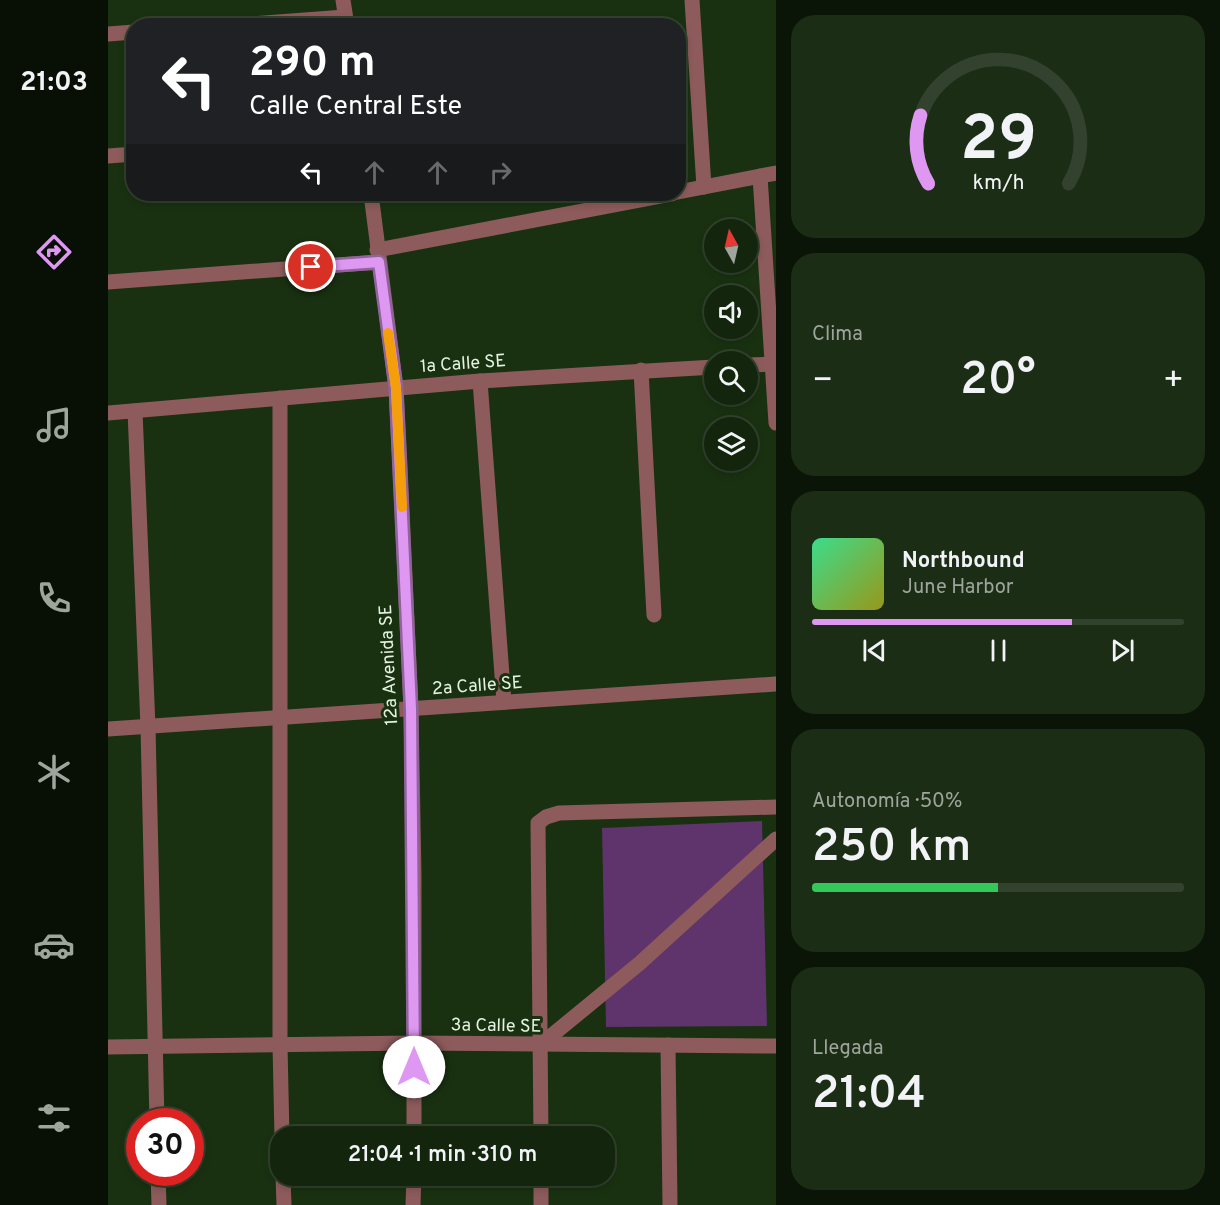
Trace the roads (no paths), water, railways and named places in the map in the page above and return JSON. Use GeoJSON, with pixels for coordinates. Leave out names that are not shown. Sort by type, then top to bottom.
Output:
{"type":"FeatureCollection","features":[{"type":"Feature","properties":{"kind":"street"},"geometry":{"type":"LineString","coordinates":[[343,0],[346,18]]}},
{"type":"Feature","properties":{"kind":"street"},"geometry":{"type":"LineString","coordinates":[[692,0],[704,187]]}},
{"type":"Feature","properties":{"kind":"street"},"geometry":{"type":"LineString","coordinates":[[108,34],[126,33]]}},
{"type":"Feature","properties":{"kind":"street"},"geometry":{"type":"LineString","coordinates":[[108,156],[126,155]]}},
{"type":"Feature","properties":{"kind":"street"},"geometry":{"type":"LineString","coordinates":[[686,190],[776,173]]}},
{"type":"Feature","properties":{"kind":"street"},"geometry":{"type":"LineString","coordinates":[[760,176],[772,293],[776,423]]}},
{"type":"Feature","properties":{"kind":"street","name":"12a Avenida SE"},"geometry":{"type":"LineString","coordinates":[[372,201],[396,388],[411,709],[414,1126]]}},
{"type":"Feature","properties":{"kind":"street"},"geometry":{"type":"LineString","coordinates":[[108,282],[378,256],[639,201]]}},
{"type":"Feature","properties":{"kind":"street"},"geometry":{"type":"LineString","coordinates":[[758,365],[775,364]]}},
{"type":"Feature","properties":{"kind":"street","name":"1a Calle SE"},"geometry":{"type":"LineString","coordinates":[[108,413],[480,381],[704,367]]}},
{"type":"Feature","properties":{"kind":"street"},"geometry":{"type":"LineString","coordinates":[[641,370],[654,615]]}},
{"type":"Feature","properties":{"kind":"street"},"geometry":{"type":"LineString","coordinates":[[480,381],[504,702]]}},
{"type":"Feature","properties":{"kind":"street"},"geometry":{"type":"LineString","coordinates":[[280,398],[282,1126]]}},
{"type":"Feature","properties":{"kind":"street"},"geometry":{"type":"LineString","coordinates":[[135,411],[148,727],[157,1108]]}},
{"type":"Feature","properties":{"kind":"street","name":"2a Calle SE"},"geometry":{"type":"LineString","coordinates":[[108,729],[776,684]]}},
{"type":"Feature","properties":{"kind":"street"},"geometry":{"type":"LineString","coordinates":[[541,1126],[538,823],[546,817],[559,813],[776,807]]}},
{"type":"Feature","properties":{"kind":"street"},"geometry":{"type":"LineString","coordinates":[[540,1045],[640,963],[776,839]]}},
{"type":"Feature","properties":{"kind":"street","name":"3a Calle SE"},"geometry":{"type":"LineString","coordinates":[[108,1047],[414,1043],[776,1046]]}},
{"type":"Feature","properties":{"kind":"street"},"geometry":{"type":"LineString","coordinates":[[668,1045],[670,1205]]}},
{"type":"Feature","properties":{"kind":"street"},"geometry":{"type":"LineString","coordinates":[[158,1186],[159,1205]]}},
{"type":"Feature","properties":{"kind":"street"},"geometry":{"type":"LineString","coordinates":[[283,1186],[284,1205]]}},
{"type":"Feature","properties":{"kind":"street"},"geometry":{"type":"LineString","coordinates":[[414,1186],[414,1205]]}},
{"type":"Feature","properties":{"kind":"street"},"geometry":{"type":"LineString","coordinates":[[541,1186],[541,1205]]}}]}
